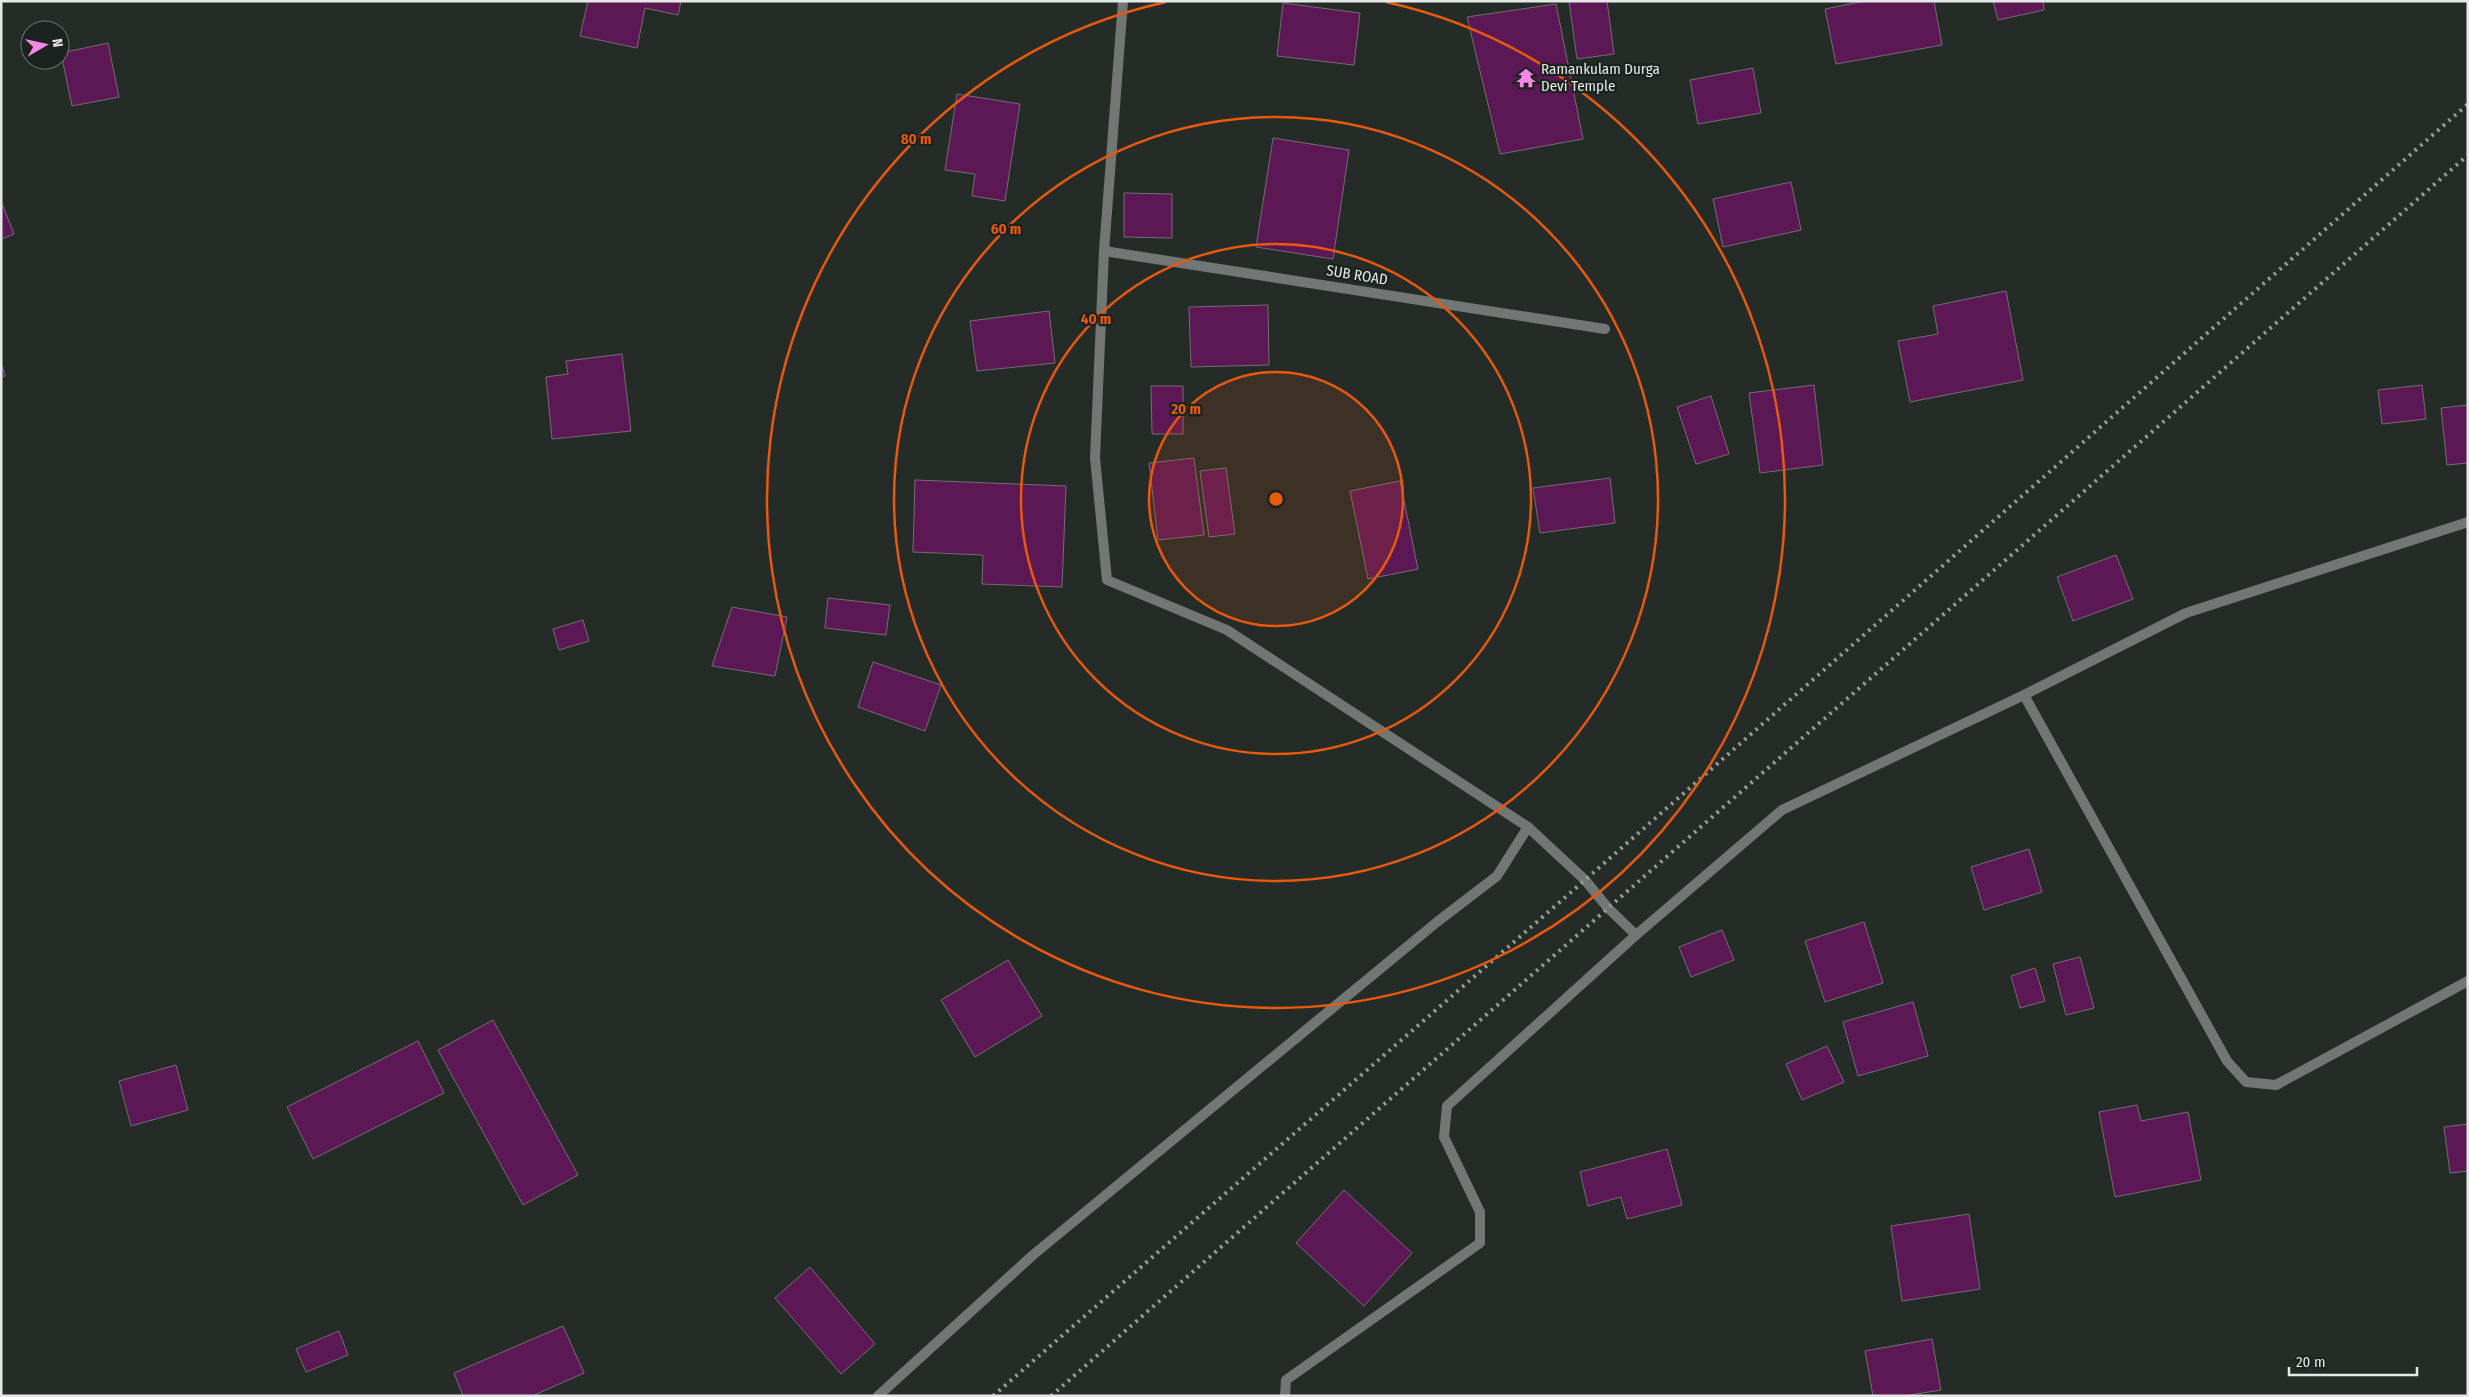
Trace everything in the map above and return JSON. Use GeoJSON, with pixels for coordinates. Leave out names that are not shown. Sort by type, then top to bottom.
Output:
{"type":"FeatureCollection","features":[{"type":"Feature","properties":{"kind":"street"},"geometry":{"type":"LineString","coordinates":[[1124,1],[1104,251],[1095,458],[1106,580],[1227,630],[1528,827],[1585,880],[1608,908],[1636,935]]}},
{"type":"Feature","properties":{"kind":"street","name":"SUB ROAD"},"geometry":{"type":"LineString","coordinates":[[1104,251],[1605,329]]}},
{"type":"Feature","properties":{"kind":"street"},"geometry":{"type":"LineString","coordinates":[[1285,1396],[1286,1380],[1480,1243],[1480,1212],[1444,1137],[1447,1106],[1636,935],[1782,810],[2024,695],[2186,613],[2468,522]]}},
{"type":"Feature","properties":{"kind":"street"},"geometry":{"type":"LineString","coordinates":[[2024,695],[2226,1061],[2246,1082],[2276,1085],[2468,981]]}},
{"type":"Feature","properties":{"kind":"street"},"geometry":{"type":"LineString","coordinates":[[878,1396],[1033,1255],[1437,922],[1497,876],[1528,827]]}},
{"type":"Feature","properties":{"kind":"building"},"geometry":{"type":"Polygon","coordinates":[[[588,1],[681,1],[678,15],[645,8],[637,48],[580,36],[588,1]]]}},
{"type":"Feature","properties":{"kind":"building"},"geometry":{"type":"Polygon","coordinates":[[[1569,1],[1607,1],[1614,54],[1577,59],[1569,1]]]}},
{"type":"Feature","properties":{"kind":"building"},"geometry":{"type":"Polygon","coordinates":[[[1865,1],[1934,1],[1942,45],[1836,64],[1825,9],[1865,1]]]}},
{"type":"Feature","properties":{"kind":"building"},"geometry":{"type":"Polygon","coordinates":[[[1993,1],[2043,1],[2044,10],[1998,20],[1993,1]]]}},
{"type":"Feature","properties":{"kind":"building"},"geometry":{"type":"Polygon","coordinates":[[[1283,3],[1360,13],[1354,65],[1277,56],[1283,3]]]}},
{"type":"Feature","properties":{"kind":"building","name":"Ramankulam Durga Devi Temple"},"geometry":{"type":"Polygon","coordinates":[[[1556,4],[1583,139],[1500,154],[1467,17],[1556,4]]]}},
{"type":"Feature","properties":{"kind":"building"},"geometry":{"type":"Polygon","coordinates":[[[108,43],[119,97],[72,106],[65,70],[70,70],[70,51],[108,43]]]}},
{"type":"Feature","properties":{"kind":"building"},"geometry":{"type":"Polygon","coordinates":[[[1753,68],[1761,113],[1698,124],[1690,80],[1753,68]]]}},
{"type":"Feature","properties":{"kind":"building"},"geometry":{"type":"Polygon","coordinates":[[[957,94],[1020,104],[1005,201],[972,196],[975,174],[945,170],[957,94]]]}},
{"type":"Feature","properties":{"kind":"building"},"geometry":{"type":"Polygon","coordinates":[[[1273,138],[1349,150],[1333,259],[1256,247],[1273,138]]]}},
{"type":"Feature","properties":{"kind":"building"},"geometry":{"type":"Polygon","coordinates":[[[1791,182],[1801,230],[1723,247],[1713,199],[1791,182]]]}},
{"type":"Feature","properties":{"kind":"building"},"geometry":{"type":"Polygon","coordinates":[[[1124,193],[1172,194],[1172,238],[1124,237],[1124,193]]]}},
{"type":"Feature","properties":{"kind":"building"},"geometry":{"type":"Polygon","coordinates":[[[1,201],[14,234],[1,239],[1,201]]]}},
{"type":"Feature","properties":{"kind":"building"},"geometry":{"type":"Polygon","coordinates":[[[2006,291],[2023,380],[1910,402],[1898,341],[1938,334],[1933,306],[2006,291]]]}},
{"type":"Feature","properties":{"kind":"building"},"geometry":{"type":"Polygon","coordinates":[[[1268,305],[1269,365],[1191,367],[1189,307],[1268,305]]]}},
{"type":"Feature","properties":{"kind":"building"},"geometry":{"type":"Polygon","coordinates":[[[1049,311],[1055,363],[977,371],[970,321],[1049,311]]]}},
{"type":"Feature","properties":{"kind":"building"},"geometry":{"type":"Polygon","coordinates":[[[622,354],[631,431],[552,439],[546,377],[568,374],[566,361],[622,354]]]}},
{"type":"Feature","properties":{"kind":"building"},"geometry":{"type":"Polygon","coordinates":[[[1,362],[5,376],[1,377],[1,362]]]}},
{"type":"Feature","properties":{"kind":"building"},"geometry":{"type":"Polygon","coordinates":[[[1814,385],[1823,465],[1760,473],[1749,393],[1814,385]]]}},
{"type":"Feature","properties":{"kind":"building"},"geometry":{"type":"Polygon","coordinates":[[[2422,385],[2426,419],[2382,424],[2378,390],[2422,385]]]}},
{"type":"Feature","properties":{"kind":"building"},"geometry":{"type":"Polygon","coordinates":[[[1151,386],[1183,386],[1183,434],[1152,434],[1151,386]]]}},
{"type":"Feature","properties":{"kind":"building"},"geometry":{"type":"Polygon","coordinates":[[[1711,396],[1729,454],[1696,464],[1677,407],[1711,396]]]}},
{"type":"Feature","properties":{"kind":"building"},"geometry":{"type":"Polygon","coordinates":[[[2468,405],[2468,463],[2447,465],[2441,408],[2468,405]]]}},
{"type":"Feature","properties":{"kind":"building"},"geometry":{"type":"Polygon","coordinates":[[[1194,458],[1204,535],[1158,540],[1149,463],[1194,458]]]}},
{"type":"Feature","properties":{"kind":"building"},"geometry":{"type":"Polygon","coordinates":[[[1226,468],[1235,534],[1209,537],[1200,471],[1226,468]]]}},
{"type":"Feature","properties":{"kind":"building"},"geometry":{"type":"Polygon","coordinates":[[[1610,478],[1615,523],[1540,533],[1533,488],[1610,478]]]}},
{"type":"Feature","properties":{"kind":"building"},"geometry":{"type":"Polygon","coordinates":[[[915,480],[1066,486],[1062,587],[982,584],[983,555],[913,552],[915,480]]]}},
{"type":"Feature","properties":{"kind":"building"},"geometry":{"type":"Polygon","coordinates":[[[1400,481],[1418,569],[1368,579],[1350,491],[1400,481]]]}},
{"type":"Feature","properties":{"kind":"building"},"geometry":{"type":"Polygon","coordinates":[[[2116,555],[2133,599],[2073,621],[2057,577],[2116,555]]]}},
{"type":"Feature","properties":{"kind":"building"},"geometry":{"type":"Polygon","coordinates":[[[828,598],[890,605],[886,635],[825,628],[828,598]]]}},
{"type":"Feature","properties":{"kind":"building"},"geometry":{"type":"Polygon","coordinates":[[[732,607],[787,617],[775,676],[712,666],[732,607]]]}},
{"type":"Feature","properties":{"kind":"building"},"geometry":{"type":"Polygon","coordinates":[[[583,620],[589,641],[559,650],[553,629],[583,620]]]}},
{"type":"Feature","properties":{"kind":"building"},"geometry":{"type":"Polygon","coordinates":[[[873,662],[941,685],[925,731],[858,707],[873,662]]]}},
{"type":"Feature","properties":{"kind":"building"},"geometry":{"type":"Polygon","coordinates":[[[2029,849],[2042,892],[1984,910],[1971,867],[2029,849]]]}},
{"type":"Feature","properties":{"kind":"building"},"geometry":{"type":"Polygon","coordinates":[[[1864,922],[1883,983],[1825,1002],[1805,941],[1864,922]]]}},
{"type":"Feature","properties":{"kind":"building"},"geometry":{"type":"Polygon","coordinates":[[[1722,930],[1734,960],[1691,977],[1679,947],[1722,930]]]}},
{"type":"Feature","properties":{"kind":"building"},"geometry":{"type":"Polygon","coordinates":[[[2080,957],[2094,1008],[2066,1015],[2053,964],[2080,957]]]}},
{"type":"Feature","properties":{"kind":"building"},"geometry":{"type":"Polygon","coordinates":[[[1008,960],[1042,1016],[975,1057],[941,1000],[1008,960]]]}},
{"type":"Feature","properties":{"kind":"building"},"geometry":{"type":"Polygon","coordinates":[[[2035,968],[2045,1001],[2020,1008],[2011,976],[2035,968]]]}},
{"type":"Feature","properties":{"kind":"building"},"geometry":{"type":"Polygon","coordinates":[[[1913,1002],[1928,1056],[1858,1076],[1843,1022],[1913,1002]]]}},
{"type":"Feature","properties":{"kind":"building"},"geometry":{"type":"Polygon","coordinates":[[[493,1020],[578,1175],[523,1205],[438,1050],[493,1020]]]}},
{"type":"Feature","properties":{"kind":"building"},"geometry":{"type":"Polygon","coordinates":[[[418,1041],[444,1093],[313,1159],[287,1107],[418,1041]]]}},
{"type":"Feature","properties":{"kind":"building"},"geometry":{"type":"Polygon","coordinates":[[[1827,1046],[1844,1082],[1802,1100],[1786,1064],[1827,1046]]]}},
{"type":"Feature","properties":{"kind":"building"},"geometry":{"type":"Polygon","coordinates":[[[176,1065],[188,1110],[131,1126],[119,1081],[176,1065]]]}},
{"type":"Feature","properties":{"kind":"building"},"geometry":{"type":"Polygon","coordinates":[[[2137,1105],[2141,1121],[2188,1112],[2201,1180],[2115,1197],[2099,1112],[2137,1105]]]}},
{"type":"Feature","properties":{"kind":"building"},"geometry":{"type":"Polygon","coordinates":[[[2468,1124],[2468,1171],[2450,1173],[2444,1127],[2468,1124]]]}},
{"type":"Feature","properties":{"kind":"building"},"geometry":{"type":"Polygon","coordinates":[[[1667,1149],[1682,1205],[1627,1219],[1621,1197],[1588,1206],[1580,1172],[1667,1149]]]}},
{"type":"Feature","properties":{"kind":"building"},"geometry":{"type":"Polygon","coordinates":[[[1344,1190],[1412,1253],[1364,1306],[1296,1243],[1344,1190]]]}},
{"type":"Feature","properties":{"kind":"building"},"geometry":{"type":"Polygon","coordinates":[[[1969,1214],[1980,1289],[1902,1301],[1891,1226],[1969,1214]]]}},
{"type":"Feature","properties":{"kind":"building"},"geometry":{"type":"Polygon","coordinates":[[[810,1267],[875,1344],[841,1374],[775,1298],[810,1267]]]}},
{"type":"Feature","properties":{"kind":"building"},"geometry":{"type":"Polygon","coordinates":[[[563,1326],[584,1373],[532,1396],[463,1396],[454,1373],[563,1326]]]}},
{"type":"Feature","properties":{"kind":"building"},"geometry":{"type":"Polygon","coordinates":[[[339,1331],[348,1355],[306,1372],[296,1349],[339,1331]]]}},
{"type":"Feature","properties":{"kind":"building"},"geometry":{"type":"Polygon","coordinates":[[[1932,1339],[1941,1390],[1904,1396],[1873,1396],[1865,1351],[1932,1339]]]}},
{"type":"Feature","properties":{"kind":"railway"},"geometry":{"type":"LineString","coordinates":[[993,1396],[1585,880],[2468,104]]}},
{"type":"Feature","properties":{"kind":"railway"},"geometry":{"type":"LineString","coordinates":[[1051,1396],[2468,155]]}},
{"type":"Feature","properties":{"kind":"place","name":"Ramankulam Durga Devi Temple"},"geometry":{"type":"Point","coordinates":[1526,78]}}]}
